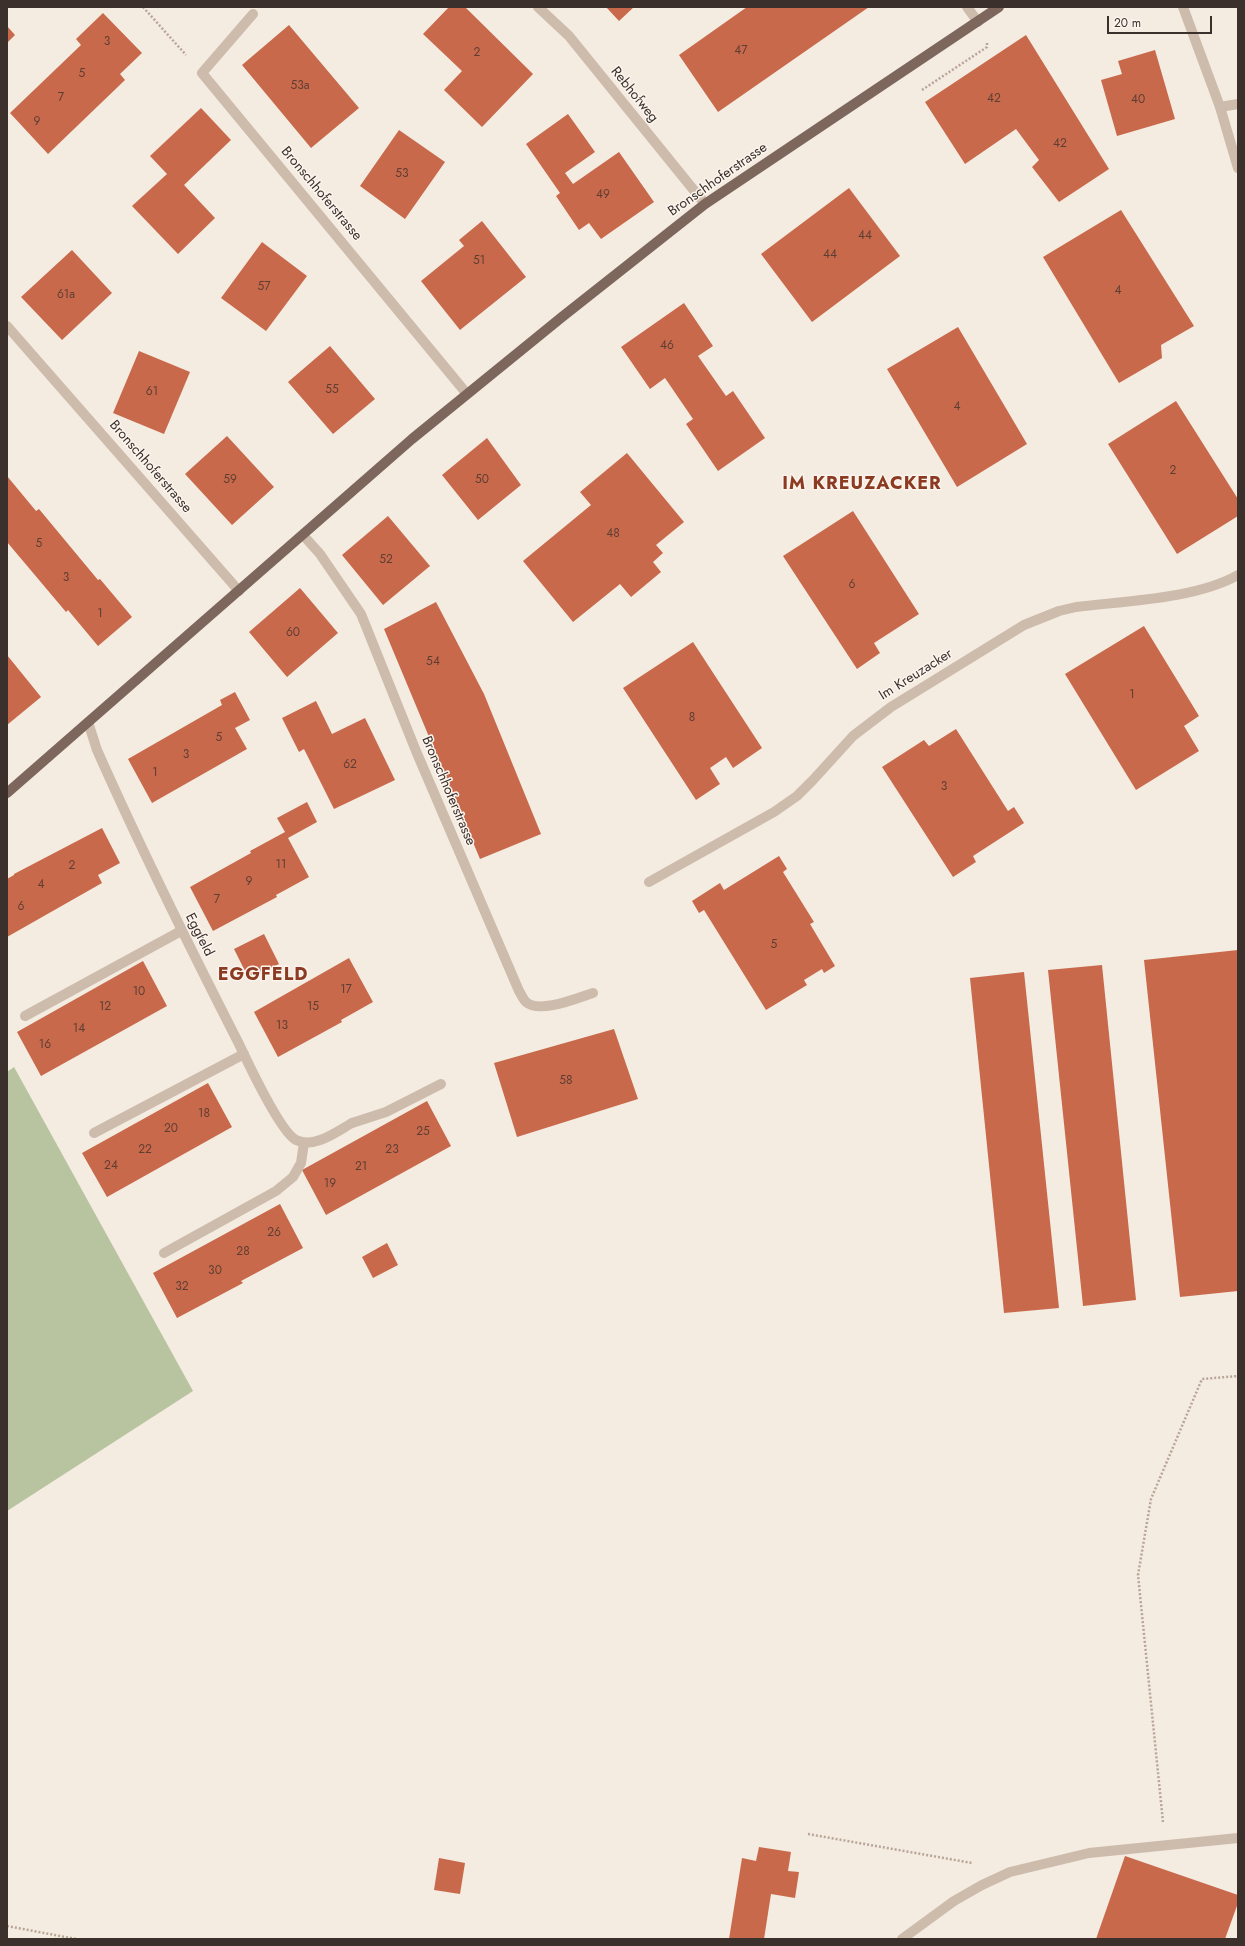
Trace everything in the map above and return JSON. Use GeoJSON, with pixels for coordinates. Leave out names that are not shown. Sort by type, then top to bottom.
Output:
{"type":"FeatureCollection","features":[{"type":"Feature","properties":{"kind":"main road","name":"Bronschhoferstrasse"},"geometry":{"type":"LineString","coordinates":[[7,793],[467,394],[705,204],[999,7]]}},
{"type":"Feature","properties":{"kind":"street","name":"Rebhofweg"},"geometry":{"type":"LineString","coordinates":[[538,7],[569,36],[705,204]]}},
{"type":"Feature","properties":{"kind":"street"},"geometry":{"type":"LineString","coordinates":[[967,7],[978,22]]}},
{"type":"Feature","properties":{"kind":"street"},"geometry":{"type":"LineString","coordinates":[[1183,7],[1220,107],[1238,168]]}},
{"type":"Feature","properties":{"kind":"street"},"geometry":{"type":"LineString","coordinates":[[202,73],[253,14]]}},
{"type":"Feature","properties":{"kind":"street","name":"Bronschhoferstrasse"},"geometry":{"type":"LineString","coordinates":[[202,73],[467,394]]}},
{"type":"Feature","properties":{"kind":"street"},"geometry":{"type":"LineString","coordinates":[[1220,107],[1238,104]]}},
{"type":"Feature","properties":{"kind":"street","name":"Bronschhoferstrasse"},"geometry":{"type":"LineString","coordinates":[[7,326],[239,591]]}},
{"type":"Feature","properties":{"kind":"street","name":"Bronschhoferstrasse"},"geometry":{"type":"LineString","coordinates":[[303,535],[320,554],[361,614],[416,751],[525,1001],[535,1006],[545,1007],[593,993]]}},
{"type":"Feature","properties":{"kind":"street","name":"Im Kreuzacker"},"geometry":{"type":"LineString","coordinates":[[649,882],[774,812],[797,796],[839,750],[870,722],[891,707],[1024,625],[1060,611],[1076,607],[1190,592],[1229,581],[1238,575]]}},
{"type":"Feature","properties":{"kind":"street","name":"Eggfeld"},"geometry":{"type":"LineString","coordinates":[[88,722],[97,750],[181,931],[244,1054],[286,1132],[295,1140],[304,1143]]}},
{"type":"Feature","properties":{"kind":"street"},"geometry":{"type":"LineString","coordinates":[[25,1016],[181,931]]}},
{"type":"Feature","properties":{"kind":"street"},"geometry":{"type":"LineString","coordinates":[[94,1133],[244,1054]]}},
{"type":"Feature","properties":{"kind":"street"},"geometry":{"type":"LineString","coordinates":[[164,1254],[276,1191],[293,1177],[301,1163],[304,1143],[323,1138],[352,1124],[386,1112],[441,1084]]}},
{"type":"Feature","properties":{"kind":"street"},"geometry":{"type":"LineString","coordinates":[[902,1939],[954,1901],[982,1885],[1010,1872],[1090,1853],[1238,1838]]}},
{"type":"Feature","properties":{"kind":"path"},"geometry":{"type":"LineString","coordinates":[[143,7],[202,73]]}},
{"type":"Feature","properties":{"kind":"path"},"geometry":{"type":"LineString","coordinates":[[1165,1845],[1138,1576],[1150,1499],[1202,1379],[1238,1376]]}},
{"type":"Feature","properties":{"kind":"path"},"geometry":{"type":"LineString","coordinates":[[808,1834],[960,1860],[1010,1872]]}},
{"type":"Feature","properties":{"kind":"path"},"geometry":{"type":"LineString","coordinates":[[7,1926],[76,1939]]}},
{"type":"Feature","properties":{"kind":"green space"},"geometry":{"type":"Polygon","coordinates":[[[14,1067],[193,1391],[7,1511],[7,1072],[14,1067]]]}},
{"type":"Feature","properties":{"kind":"building"},"geometry":{"type":"Polygon","coordinates":[[[449,7],[465,7],[533,74],[482,127],[444,90],[462,71],[423,34],[449,7]]]}},
{"type":"Feature","properties":{"kind":"building"},"geometry":{"type":"Polygon","coordinates":[[[606,7],[634,7],[619,21],[606,7]]]}},
{"type":"Feature","properties":{"kind":"building"},"geometry":{"type":"Polygon","coordinates":[[[747,7],[869,7],[718,112],[679,55],[747,7]]]}},
{"type":"Feature","properties":{"kind":"building"},"geometry":{"type":"Polygon","coordinates":[[[103,13],[142,53],[120,74],[125,80],[48,154],[10,113],[81,45],[76,39],[103,13]]]}},
{"type":"Feature","properties":{"kind":"building"},"geometry":{"type":"Polygon","coordinates":[[[289,25],[359,108],[311,148],[242,65],[289,25]]]}},
{"type":"Feature","properties":{"kind":"building"},"geometry":{"type":"Polygon","coordinates":[[[7,26],[15,35],[7,43],[7,26]]]}},
{"type":"Feature","properties":{"kind":"building"},"geometry":{"type":"Polygon","coordinates":[[[1026,35],[1109,169],[1059,202],[1032,167],[1039,160],[1016,129],[965,164],[925,102],[1026,35]]]}},
{"type":"Feature","properties":{"kind":"building"},"geometry":{"type":"Polygon","coordinates":[[[1155,50],[1175,119],[1117,136],[1101,80],[1122,74],[1118,61],[1155,50]]]}},
{"type":"Feature","properties":{"kind":"building"},"geometry":{"type":"Polygon","coordinates":[[[201,108],[231,140],[184,185],[215,218],[178,254],[132,206],[167,174],[150,156],[201,108]]]}},
{"type":"Feature","properties":{"kind":"building"},"geometry":{"type":"Polygon","coordinates":[[[568,114],[595,152],[565,173],[573,184],[619,152],[654,202],[601,239],[589,223],[579,230],[556,196],[560,193],[526,144],[568,114]]]}},
{"type":"Feature","properties":{"kind":"building"},"geometry":{"type":"Polygon","coordinates":[[[399,130],[445,162],[405,219],[360,186],[399,130]]]}},
{"type":"Feature","properties":{"kind":"building"},"geometry":{"type":"Polygon","coordinates":[[[849,188],[900,256],[812,322],[761,254],[849,188]]]}},
{"type":"Feature","properties":{"kind":"building"},"geometry":{"type":"Polygon","coordinates":[[[1121,210],[1194,326],[1161,345],[1162,358],[1119,383],[1043,257],[1121,210]]]}},
{"type":"Feature","properties":{"kind":"building"},"geometry":{"type":"Polygon","coordinates":[[[482,221],[526,277],[460,330],[421,281],[464,246],[459,240],[482,221]]]}},
{"type":"Feature","properties":{"kind":"building"},"geometry":{"type":"Polygon","coordinates":[[[262,242],[307,276],[266,331],[221,298],[262,242]]]}},
{"type":"Feature","properties":{"kind":"building"},"geometry":{"type":"Polygon","coordinates":[[[72,250],[112,293],[62,340],[21,297],[72,250]]]}},
{"type":"Feature","properties":{"kind":"building"},"geometry":{"type":"Polygon","coordinates":[[[684,303],[713,346],[698,356],[726,396],[733,391],[765,438],[718,471],[686,424],[693,419],[665,378],[650,389],[621,347],[684,303]]]}},
{"type":"Feature","properties":{"kind":"building"},"geometry":{"type":"Polygon","coordinates":[[[958,327],[1027,444],[957,487],[887,369],[958,327]]]}},
{"type":"Feature","properties":{"kind":"building"},"geometry":{"type":"Polygon","coordinates":[[[330,346],[375,399],[333,434],[288,382],[330,346]]]}},
{"type":"Feature","properties":{"kind":"building"},"geometry":{"type":"Polygon","coordinates":[[[139,351],[190,372],[164,434],[113,413],[139,351]]]}},
{"type":"Feature","properties":{"kind":"building"},"geometry":{"type":"Polygon","coordinates":[[[1176,401],[1238,499],[1238,516],[1177,554],[1108,444],[1176,401]]]}},
{"type":"Feature","properties":{"kind":"building"},"geometry":{"type":"Polygon","coordinates":[[[227,436],[274,487],[232,525],[185,474],[227,436]]]}},
{"type":"Feature","properties":{"kind":"building"},"geometry":{"type":"Polygon","coordinates":[[[487,438],[521,485],[478,520],[442,475],[487,438]]]}},
{"type":"Feature","properties":{"kind":"building"},"geometry":{"type":"Polygon","coordinates":[[[627,453],[684,522],[656,545],[663,553],[653,562],[661,572],[631,597],[620,584],[573,622],[523,561],[591,505],[580,492],[627,453]]]}},
{"type":"Feature","properties":{"kind":"building"},"geometry":{"type":"Polygon","coordinates":[[[7,476],[36,511],[39,509],[98,580],[100,579],[132,617],[98,646],[68,610],[66,612],[7,542],[7,476]]]}},
{"type":"Feature","properties":{"kind":"building"},"geometry":{"type":"Polygon","coordinates":[[[853,511],[919,614],[874,643],[880,653],[857,669],[783,556],[853,511]]]}},
{"type":"Feature","properties":{"kind":"building"},"geometry":{"type":"Polygon","coordinates":[[[388,516],[430,566],[383,605],[342,555],[388,516]]]}},
{"type":"Feature","properties":{"kind":"building"},"geometry":{"type":"Polygon","coordinates":[[[300,588],[338,633],[287,677],[249,632],[300,588]]]}},
{"type":"Feature","properties":{"kind":"building"},"geometry":{"type":"Polygon","coordinates":[[[436,602],[484,694],[541,834],[480,859],[384,629],[436,602]]]}},
{"type":"Feature","properties":{"kind":"building"},"geometry":{"type":"Polygon","coordinates":[[[1144,626],[1199,716],[1184,726],[1199,751],[1136,790],[1065,674],[1144,626]]]}},
{"type":"Feature","properties":{"kind":"building"},"geometry":{"type":"Polygon","coordinates":[[[693,642],[762,748],[733,768],[726,757],[710,768],[720,784],[696,800],[623,688],[693,642]]]}},
{"type":"Feature","properties":{"kind":"building"},"geometry":{"type":"Polygon","coordinates":[[[7,655],[41,697],[7,725],[7,655]]]}},
{"type":"Feature","properties":{"kind":"building"},"geometry":{"type":"Polygon","coordinates":[[[235,692],[250,720],[235,728],[247,749],[152,803],[128,759],[222,705],[220,700],[235,692]]]}},
{"type":"Feature","properties":{"kind":"building"},"geometry":{"type":"Polygon","coordinates":[[[316,701],[332,734],[365,718],[395,780],[334,809],[304,749],[299,752],[282,718],[316,701]]]}},
{"type":"Feature","properties":{"kind":"building"},"geometry":{"type":"Polygon","coordinates":[[[956,729],[1008,811],[1014,807],[1024,823],[973,856],[976,862],[953,877],[882,767],[924,740],[929,746],[956,729]]]}},
{"type":"Feature","properties":{"kind":"building"},"geometry":{"type":"Polygon","coordinates":[[[307,802],[317,822],[288,838],[309,877],[276,895],[277,897],[213,931],[190,887],[285,832],[277,818],[307,802]]]}},
{"type":"Feature","properties":{"kind":"building"},"geometry":{"type":"Polygon","coordinates":[[[102,828],[120,863],[98,875],[102,883],[7,937],[7,879],[102,828]]]}},
{"type":"Feature","properties":{"kind":"building"},"geometry":{"type":"Polygon","coordinates":[[[779,856],[787,869],[783,872],[814,922],[810,924],[835,966],[824,973],[822,969],[804,980],[807,985],[766,1010],[704,910],[699,913],[692,901],[720,883],[724,890],[779,856]]]}},
{"type":"Feature","properties":{"kind":"building"},"geometry":{"type":"Polygon","coordinates":[[[264,934],[279,964],[249,979],[234,949],[264,934]]]}},
{"type":"Feature","properties":{"kind":"building"},"geometry":{"type":"Polygon","coordinates":[[[1238,950],[1238,1291],[1180,1297],[1144,960],[1238,950]]]}},
{"type":"Feature","properties":{"kind":"building"},"geometry":{"type":"Polygon","coordinates":[[[349,958],[373,1002],[341,1020],[342,1022],[278,1057],[254,1012],[349,958]]]}},
{"type":"Feature","properties":{"kind":"building"},"geometry":{"type":"Polygon","coordinates":[[[143,961],[167,1006],[41,1076],[17,1032],[143,961]]]}},
{"type":"Feature","properties":{"kind":"building"},"geometry":{"type":"Polygon","coordinates":[[[1102,965],[1136,1300],[1083,1306],[1048,970],[1102,965]]]}},
{"type":"Feature","properties":{"kind":"building"},"geometry":{"type":"Polygon","coordinates":[[[1024,972],[1059,1308],[1004,1313],[970,978],[1024,972]]]}},
{"type":"Feature","properties":{"kind":"building"},"geometry":{"type":"Polygon","coordinates":[[[614,1029],[638,1099],[517,1137],[494,1063],[614,1029]]]}},
{"type":"Feature","properties":{"kind":"building"},"geometry":{"type":"Polygon","coordinates":[[[208,1083],[232,1127],[107,1197],[82,1153],[208,1083]]]}},
{"type":"Feature","properties":{"kind":"building"},"geometry":{"type":"Polygon","coordinates":[[[427,1101],[451,1146],[326,1215],[302,1170],[427,1101]]]}},
{"type":"Feature","properties":{"kind":"building"},"geometry":{"type":"Polygon","coordinates":[[[280,1204],[303,1248],[241,1281],[243,1283],[177,1318],[153,1273],[280,1204]]]}},
{"type":"Feature","properties":{"kind":"building"},"geometry":{"type":"Polygon","coordinates":[[[387,1243],[398,1265],[373,1278],[362,1257],[387,1243]]]}},
{"type":"Feature","properties":{"kind":"building"},"geometry":{"type":"Polygon","coordinates":[[[759,1847],[791,1852],[788,1871],[799,1872],[795,1898],[771,1894],[764,1939],[729,1939],[742,1858],[756,1861],[759,1847]]]}},
{"type":"Feature","properties":{"kind":"building"},"geometry":{"type":"Polygon","coordinates":[[[1125,1856],[1238,1895],[1238,1903],[1225,1939],[1096,1939],[1125,1856]]]}},
{"type":"Feature","properties":{"kind":"building"},"geometry":{"type":"Polygon","coordinates":[[[439,1858],[465,1863],[460,1894],[434,1890],[439,1858]]]}},
{"type":"Feature","properties":{"kind":"district","name":"IM KREUZACKER"},"geometry":{"type":"Point","coordinates":[862,485]}},
{"type":"Feature","properties":{"kind":"district","name":"EGGFELD"},"geometry":{"type":"Point","coordinates":[263,976]}}]}
